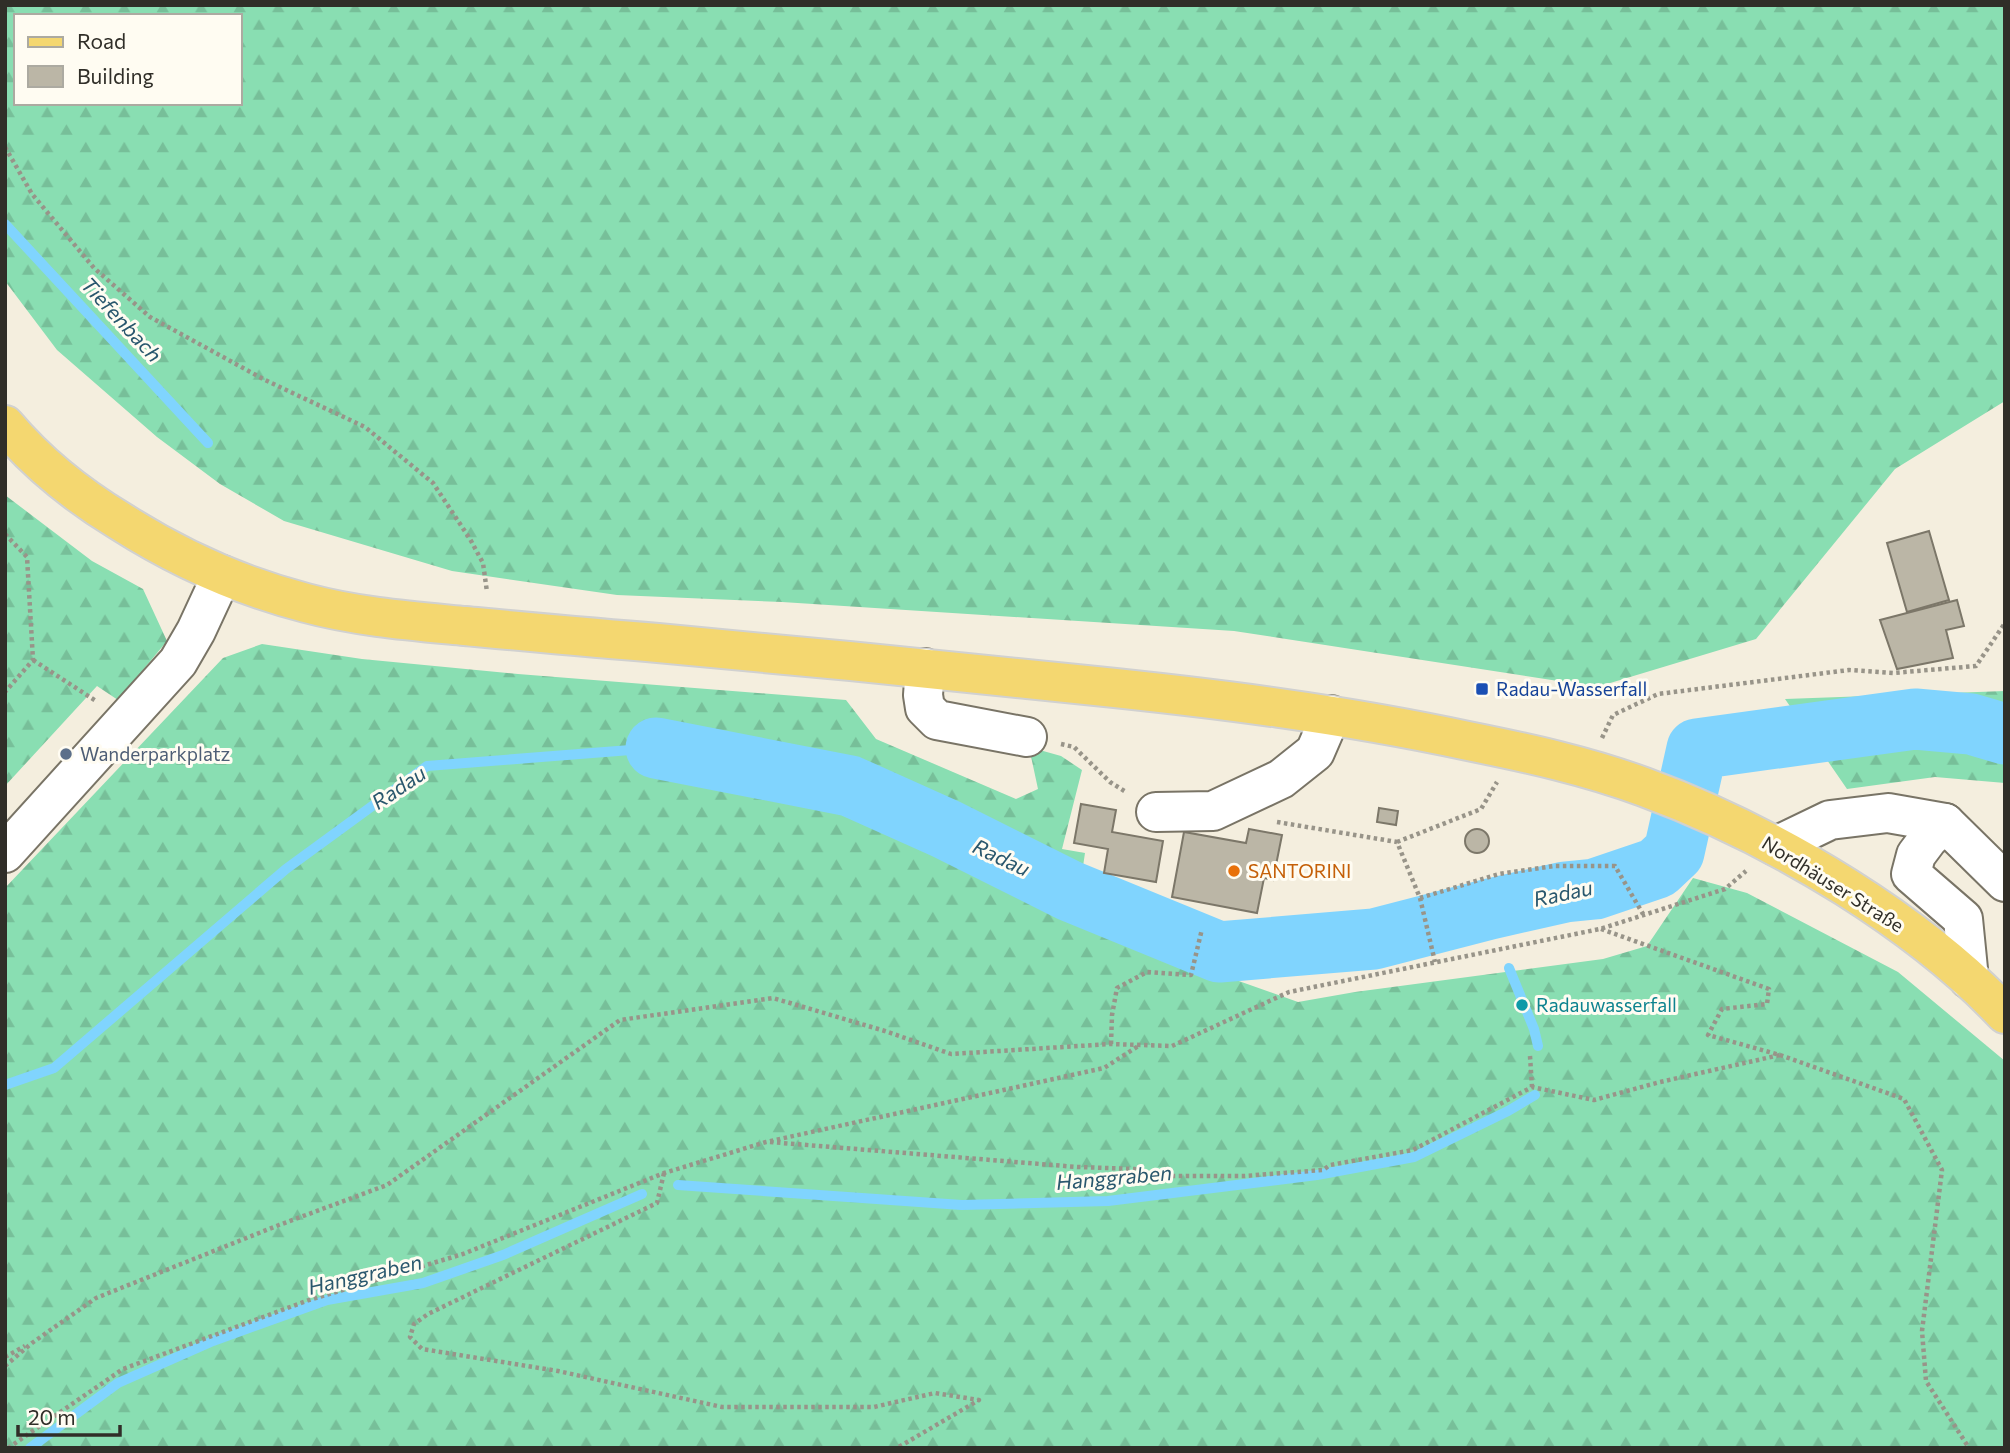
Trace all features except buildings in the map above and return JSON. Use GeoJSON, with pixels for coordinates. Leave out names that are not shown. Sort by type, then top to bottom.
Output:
{"type":"FeatureCollection","features":[{"type":"Feature","properties":{"kind":"main road","name":"Nordhäuser Straße"},"geometry":{"type":"LineString","coordinates":[[5,425],[46,467],[100,509],[138,533],[222,575],[312,605],[406,621],[1161,692],[1331,715],[1427,732],[1586,768],[1641,786],[1724,820],[1776,846],[1872,903],[1969,979],[2005,1014]]}},
{"type":"Feature","properties":{"kind":"street"},"geometry":{"type":"LineString","coordinates":[[5,853],[178,662],[222,575]]}},
{"type":"Feature","properties":{"kind":"street"},"geometry":{"type":"LineString","coordinates":[[925,668],[925,708],[937,720],[1027,737]]}},
{"type":"Feature","properties":{"kind":"street"},"geometry":{"type":"LineString","coordinates":[[1156,812],[1213,811],[1281,779],[1315,752],[1331,715]]}},
{"type":"Feature","properties":{"kind":"street"},"geometry":{"type":"LineString","coordinates":[[1776,846],[1830,821],[1888,813],[1945,823],[2005,882]]}},
{"type":"Feature","properties":{"kind":"street"},"geometry":{"type":"LineString","coordinates":[[1945,823],[1916,855],[1911,874],[1963,919],[1969,979]]}},
{"type":"Feature","properties":{"kind":"path"},"geometry":{"type":"LineString","coordinates":[[5,147],[32,194],[94,268],[150,317],[265,380],[365,427],[433,484],[483,563],[491,629]]}},
{"type":"Feature","properties":{"kind":"path"},"geometry":{"type":"LineString","coordinates":[[5,534],[27,557],[33,660],[5,692]]}},
{"type":"Feature","properties":{"kind":"path"},"geometry":{"type":"LineString","coordinates":[[1586,768],[1613,715],[1658,694],[1849,670],[1894,673],[1976,666],[2005,623]]}},
{"type":"Feature","properties":{"kind":"path"},"geometry":{"type":"LineString","coordinates":[[33,660],[126,721]]}},
{"type":"Feature","properties":{"kind":"path"},"geometry":{"type":"LineString","coordinates":[[1027,737],[1074,747],[1110,782],[1156,812]]}},
{"type":"Feature","properties":{"kind":"path"},"geometry":{"type":"LineString","coordinates":[[1266,820],[1397,842],[1481,809],[1516,751]]}},
{"type":"Feature","properties":{"kind":"path"},"geometry":{"type":"LineString","coordinates":[[1397,842],[1420,898],[1435,962]]}},
{"type":"Feature","properties":{"kind":"path"},"geometry":{"type":"LineString","coordinates":[[5,1366],[96,1297],[279,1224],[387,1185],[620,1020],[773,998],[885,1031],[951,1054],[1111,1044],[1172,1046],[1289,992],[1600,929],[1725,889],[1776,846]]}},
{"type":"Feature","properties":{"kind":"path"},"geometry":{"type":"LineString","coordinates":[[1420,898],[1499,874],[1554,866],[1615,866],[1643,914]]}},
{"type":"Feature","properties":{"kind":"path"},"geometry":{"type":"LineString","coordinates":[[1111,1044],[1117,988],[1147,972],[1191,975],[1202,929]]}},
{"type":"Feature","properties":{"kind":"path"},"geometry":{"type":"LineString","coordinates":[[1600,929],[1769,989],[1767,1004],[1722,1009],[1708,1035],[1780,1055],[1904,1099],[1942,1170],[1922,1331],[1926,1381],[1969,1448]]}},
{"type":"Feature","properties":{"kind":"path"},"geometry":{"type":"LineString","coordinates":[[8,1448],[123,1369],[309,1300],[463,1254],[664,1174],[766,1142],[1104,1068],[1140,1045]]}},
{"type":"Feature","properties":{"kind":"path"},"geometry":{"type":"LineString","coordinates":[[766,1142],[1077,1167],[1135,1169],[1141,1176],[1244,1177],[1323,1170],[1330,1166],[1413,1150],[1532,1087],[1594,1100],[1780,1055]]}},
{"type":"Feature","properties":{"kind":"path"},"geometry":{"type":"LineString","coordinates":[[1530,1056],[1532,1087]]}},
{"type":"Feature","properties":{"kind":"path"},"geometry":{"type":"LineString","coordinates":[[664,1174],[657,1203],[428,1314],[414,1324],[410,1337],[422,1349],[558,1371],[722,1408],[874,1407],[935,1393],[979,1400],[897,1448]]}},
{"type":"Feature","properties":{"kind":"path"},"geometry":{"type":"LineString","coordinates":[[5,1357],[32,1343]]}},
{"type":"Feature","properties":{"kind":"green space"},"geometry":{"type":"Polygon","coordinates":[[[5,5],[2005,5],[2005,401],[1895,469],[1756,639],[1597,687],[1234,631],[782,602],[617,595],[452,571],[284,521],[220,484],[157,437],[57,350],[5,281],[5,5]]]}},
{"type":"Feature","properties":{"kind":"green space"},"geometry":{"type":"Polygon","coordinates":[[[5,495],[92,561],[143,589],[167,641],[118,700],[97,686],[5,786],[5,495]]]}},
{"type":"Feature","properties":{"kind":"green space"},"geometry":{"type":"Polygon","coordinates":[[[262,644],[362,659],[518,674],[846,700],[876,739],[1016,799],[1038,789],[1029,747],[1061,756],[1082,770],[1062,849],[1085,853],[1076,914],[1168,956],[1298,1002],[1603,959],[1647,946],[1693,878],[1747,893],[1898,972],[2005,1061],[2005,1448],[5,1448],[5,888],[223,658],[262,644]]]}},
{"type":"Feature","properties":{"kind":"green space"},"geometry":{"type":"Polygon","coordinates":[[[2005,691],[2005,783],[1935,777],[1847,789],[1785,699],[2005,691]]]}},
{"type":"Feature","properties":{"kind":"waterway","name":"Tiefenbach"},"geometry":{"type":"LineString","coordinates":[[5,224],[208,443]]}},
{"type":"Feature","properties":{"kind":"waterway","name":"Radau"},"geometry":{"type":"LineString","coordinates":[[656,748],[850,786],[946,829],[1070,891],[1219,952],[1374,939],[1565,892],[1595,889],[1657,868],[1674,852],[1697,749],[1915,719],[1971,724],[2005,734]]}},
{"type":"Feature","properties":{"kind":"waterway","name":"Radau"},"geometry":{"type":"LineString","coordinates":[[5,1085],[54,1068],[286,869],[427,766],[656,748]]}},
{"type":"Feature","properties":{"kind":"waterway","name":"Hanggraben"},"geometry":{"type":"LineString","coordinates":[[1509,968],[1534,1029],[1538,1046]]}},
{"type":"Feature","properties":{"kind":"waterway","name":"Hanggraben"},"geometry":{"type":"LineString","coordinates":[[678,1185],[962,1205],[1108,1201],[1317,1175],[1414,1157],[1535,1095]]}},
{"type":"Feature","properties":{"kind":"waterway","name":"Hanggraben"},"geometry":{"type":"LineString","coordinates":[[30,1448],[118,1383],[213,1341],[327,1300],[423,1283],[503,1255],[642,1194]]}},
{"type":"Feature","properties":{"kind":"place","name":"Radau-Wasserfall"},"geometry":{"type":"Point","coordinates":[1482,689]}},
{"type":"Feature","properties":{"kind":"place","name":"Wanderparkplatz"},"geometry":{"type":"Point","coordinates":[66,754]}},
{"type":"Feature","properties":{"kind":"place","name":"SANTORINI"},"geometry":{"type":"Point","coordinates":[1234,871]}},
{"type":"Feature","properties":{"kind":"place","name":"Radauwasserfall"},"geometry":{"type":"Point","coordinates":[1522,1005]}}]}
